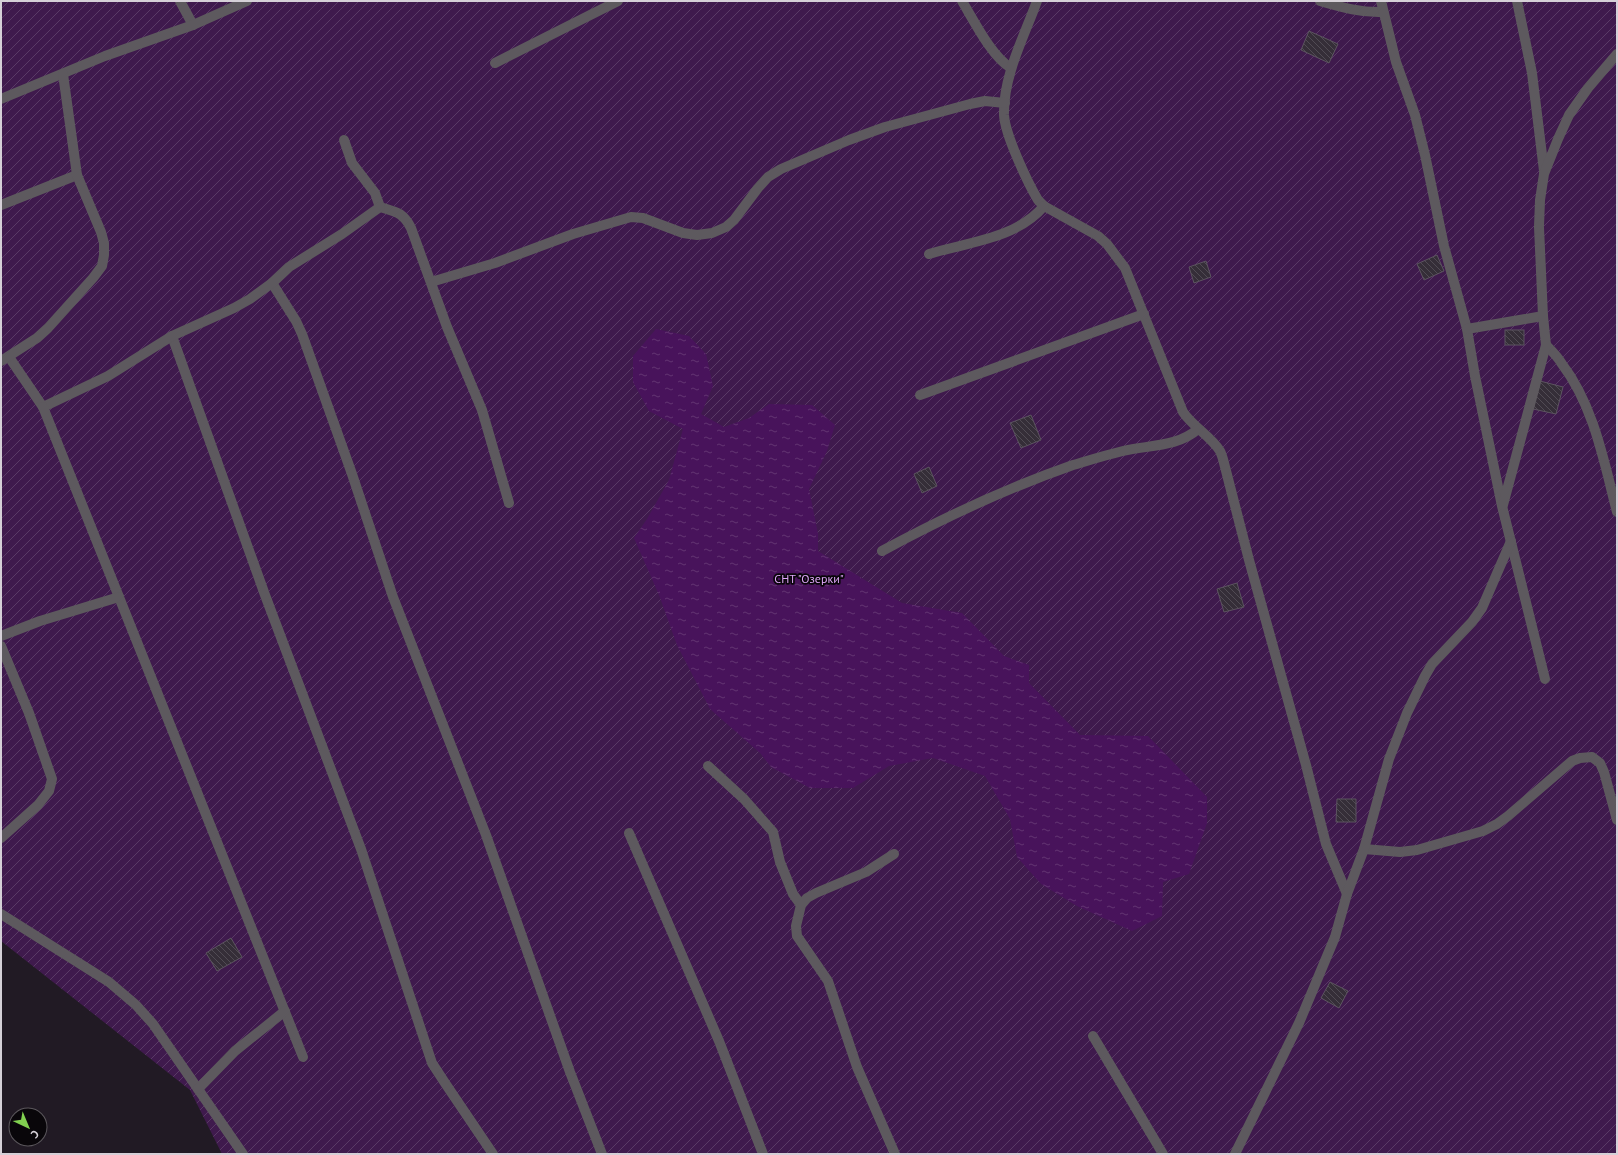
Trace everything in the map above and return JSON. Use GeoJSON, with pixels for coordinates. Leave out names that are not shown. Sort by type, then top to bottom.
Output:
{"type":"FeatureCollection","features":[{"type":"Feature","properties":{"kind":"street"},"geometry":{"type":"LineString","coordinates":[[180,1],[192,25]]}},
{"type":"Feature","properties":{"kind":"street"},"geometry":{"type":"LineString","coordinates":[[1,99],[105,56],[192,25],[247,1]]}},
{"type":"Feature","properties":{"kind":"street"},"geometry":{"type":"LineString","coordinates":[[495,62],[618,1]]}},
{"type":"Feature","properties":{"kind":"street"},"geometry":{"type":"LineString","coordinates":[[962,1],[995,53],[1003,63],[1011,68]]}},
{"type":"Feature","properties":{"kind":"street"},"geometry":{"type":"LineString","coordinates":[[1037,1],[1011,68],[1004,117],[1009,136],[1033,191],[1044,206],[1098,236],[1107,244],[1125,268],[1183,412],[1188,420],[1220,451],[1304,757],[1326,844],[1347,894]]}},
{"type":"Feature","properties":{"kind":"street"},"geometry":{"type":"LineString","coordinates":[[1320,1],[1369,13],[1383,12]]}},
{"type":"Feature","properties":{"kind":"street"},"geometry":{"type":"LineString","coordinates":[[1381,1],[1396,62],[1415,115],[1425,155],[1444,246],[1467,330],[1474,376],[1502,506],[1545,679]]}},
{"type":"Feature","properties":{"kind":"street"},"geometry":{"type":"LineString","coordinates":[[1517,1],[1532,73],[1544,174]]}},
{"type":"Feature","properties":{"kind":"street"},"geometry":{"type":"LineString","coordinates":[[1502,506],[1546,345],[1543,316],[1539,227],[1540,200],[1544,174],[1569,115],[1588,88],[1617,54]]}},
{"type":"Feature","properties":{"kind":"street"},"geometry":{"type":"LineString","coordinates":[[63,74],[77,175],[104,243],[102,266],[48,328],[37,338],[5,359],[43,407],[303,1058]]}},
{"type":"Feature","properties":{"kind":"street"},"geometry":{"type":"LineString","coordinates":[[431,282],[495,263],[573,234],[631,217],[644,218],[683,233],[697,235],[712,233],[726,227],[734,220],[768,177],[781,169],[885,126],[985,101],[1005,103]]}},
{"type":"Feature","properties":{"kind":"street"},"geometry":{"type":"LineString","coordinates":[[344,140],[352,163],[375,193],[380,207]]}},
{"type":"Feature","properties":{"kind":"street"},"geometry":{"type":"LineString","coordinates":[[1,205],[77,175]]}},
{"type":"Feature","properties":{"kind":"street"},"geometry":{"type":"LineString","coordinates":[[929,254],[993,237],[1029,221],[1044,206]]}},
{"type":"Feature","properties":{"kind":"street"},"geometry":{"type":"LineString","coordinates":[[380,207],[400,213],[406,217],[411,228],[447,327],[482,410],[509,503]]}},
{"type":"Feature","properties":{"kind":"street"},"geometry":{"type":"LineString","coordinates":[[43,407],[108,376],[172,336],[234,308],[250,299],[272,283],[289,267],[342,234],[380,207]]}},
{"type":"Feature","properties":{"kind":"street"},"geometry":{"type":"LineString","coordinates":[[272,283],[296,321],[310,356],[347,459],[396,604],[486,834],[567,1064],[602,1154]]}},
{"type":"Feature","properties":{"kind":"street"},"geometry":{"type":"LineString","coordinates":[[920,395],[1144,314]]}},
{"type":"Feature","properties":{"kind":"street"},"geometry":{"type":"LineString","coordinates":[[1467,330],[1543,316]]}},
{"type":"Feature","properties":{"kind":"street"},"geometry":{"type":"LineString","coordinates":[[172,336],[265,595],[360,848],[432,1063],[493,1154]]}},
{"type":"Feature","properties":{"kind":"street"},"geometry":{"type":"LineString","coordinates":[[1546,345],[1563,364],[1586,408],[1596,435],[1617,512]]}},
{"type":"Feature","properties":{"kind":"street"},"geometry":{"type":"LineString","coordinates":[[882,551],[920,530],[986,499],[1064,469],[1124,451],[1181,441],[1198,430]]}},
{"type":"Feature","properties":{"kind":"street"},"geometry":{"type":"LineString","coordinates":[[1235,1154],[1324,967],[1335,937],[1347,894],[1364,849],[1389,759],[1424,676],[1432,664],[1472,622],[1482,608],[1511,541]]}},
{"type":"Feature","properties":{"kind":"street"},"geometry":{"type":"LineString","coordinates":[[1,636],[40,621],[119,597]]}},
{"type":"Feature","properties":{"kind":"street"},"geometry":{"type":"LineString","coordinates":[[1,646],[29,713],[52,779],[49,791],[38,805],[1,838]]}},
{"type":"Feature","properties":{"kind":"street"},"geometry":{"type":"LineString","coordinates":[[1364,849],[1400,852],[1417,850],[1483,831],[1503,820],[1572,761],[1586,757],[1592,757],[1600,762],[1617,820]]}},
{"type":"Feature","properties":{"kind":"street"},"geometry":{"type":"LineString","coordinates":[[708,766],[744,799],[770,828],[775,839],[780,862],[793,894],[801,905]]}},
{"type":"Feature","properties":{"kind":"street"},"geometry":{"type":"LineString","coordinates":[[629,833],[719,1040],[763,1154]]}},
{"type":"Feature","properties":{"kind":"street"},"geometry":{"type":"LineString","coordinates":[[894,854],[866,872],[807,898],[801,905],[796,926],[797,936],[828,982],[857,1067],[895,1154]]}},
{"type":"Feature","properties":{"kind":"street"},"geometry":{"type":"LineString","coordinates":[[1,914],[109,982],[136,1005],[153,1024],[243,1154]]}},
{"type":"Feature","properties":{"kind":"street"},"geometry":{"type":"LineString","coordinates":[[198,1088],[235,1051],[285,1011]]}},
{"type":"Feature","properties":{"kind":"street"},"geometry":{"type":"LineString","coordinates":[[1093,1036],[1163,1154]]}},
{"type":"Feature","properties":{"kind":"green space","name":"СНТ \"Озерки\""},"geometry":{"type":"Polygon","coordinates":[[[1,1],[1617,1],[1617,1154],[222,1154],[190,1090],[1,941],[1,1]]]}},
{"type":"Feature","properties":{"kind":"water"},"geometry":{"type":"Polygon","coordinates":[[[656,329],[689,336],[706,354],[713,386],[701,414],[724,427],[749,418],[769,404],[812,405],[835,425],[827,451],[809,489],[818,534],[818,551],[902,603],[962,613],[1004,656],[1029,665],[1029,683],[1080,735],[1148,736],[1207,797],[1207,823],[1189,874],[1163,882],[1162,916],[1132,931],[1077,906],[1041,884],[1017,857],[1010,819],[985,776],[933,758],[889,766],[853,788],[810,788],[771,767],[760,753],[710,709],[677,645],[659,595],[634,538],[647,519],[669,480],[683,429],[649,411],[633,382],[633,356],[656,329]]]}},
{"type":"Feature","properties":{"kind":"building"},"geometry":{"type":"Polygon","coordinates":[[[1309,31],[1338,44],[1329,63],[1301,50],[1309,31]]]}},
{"type":"Feature","properties":{"kind":"building"},"geometry":{"type":"Polygon","coordinates":[[[1437,255],[1444,271],[1424,280],[1417,264],[1437,255]]]}},
{"type":"Feature","properties":{"kind":"building"},"geometry":{"type":"Polygon","coordinates":[[[1206,261],[1211,277],[1194,283],[1189,267],[1206,261]]]}},
{"type":"Feature","properties":{"kind":"building"},"geometry":{"type":"Polygon","coordinates":[[[1505,330],[1524,330],[1524,345],[1505,345],[1505,330]]]}},
{"type":"Feature","properties":{"kind":"building"},"geometry":{"type":"Polygon","coordinates":[[[1540,381],[1563,387],[1556,414],[1533,409],[1540,381]]]}},
{"type":"Feature","properties":{"kind":"building"},"geometry":{"type":"Polygon","coordinates":[[[1031,415],[1041,440],[1021,448],[1010,423],[1031,415]]]}},
{"type":"Feature","properties":{"kind":"building"},"geometry":{"type":"Polygon","coordinates":[[[929,467],[937,486],[922,493],[914,474],[929,467]]]}},
{"type":"Feature","properties":{"kind":"building"},"geometry":{"type":"Polygon","coordinates":[[[1237,583],[1244,607],[1224,612],[1217,589],[1237,583]]]}},
{"type":"Feature","properties":{"kind":"building"},"geometry":{"type":"Polygon","coordinates":[[[1337,799],[1356,799],[1356,822],[1336,822],[1337,799]]]}},
{"type":"Feature","properties":{"kind":"building"},"geometry":{"type":"Polygon","coordinates":[[[231,938],[242,957],[217,971],[206,953],[231,938]]]}},
{"type":"Feature","properties":{"kind":"building"},"geometry":{"type":"Polygon","coordinates":[[[1330,982],[1348,991],[1339,1008],[1321,998],[1330,982]]]}}]}
